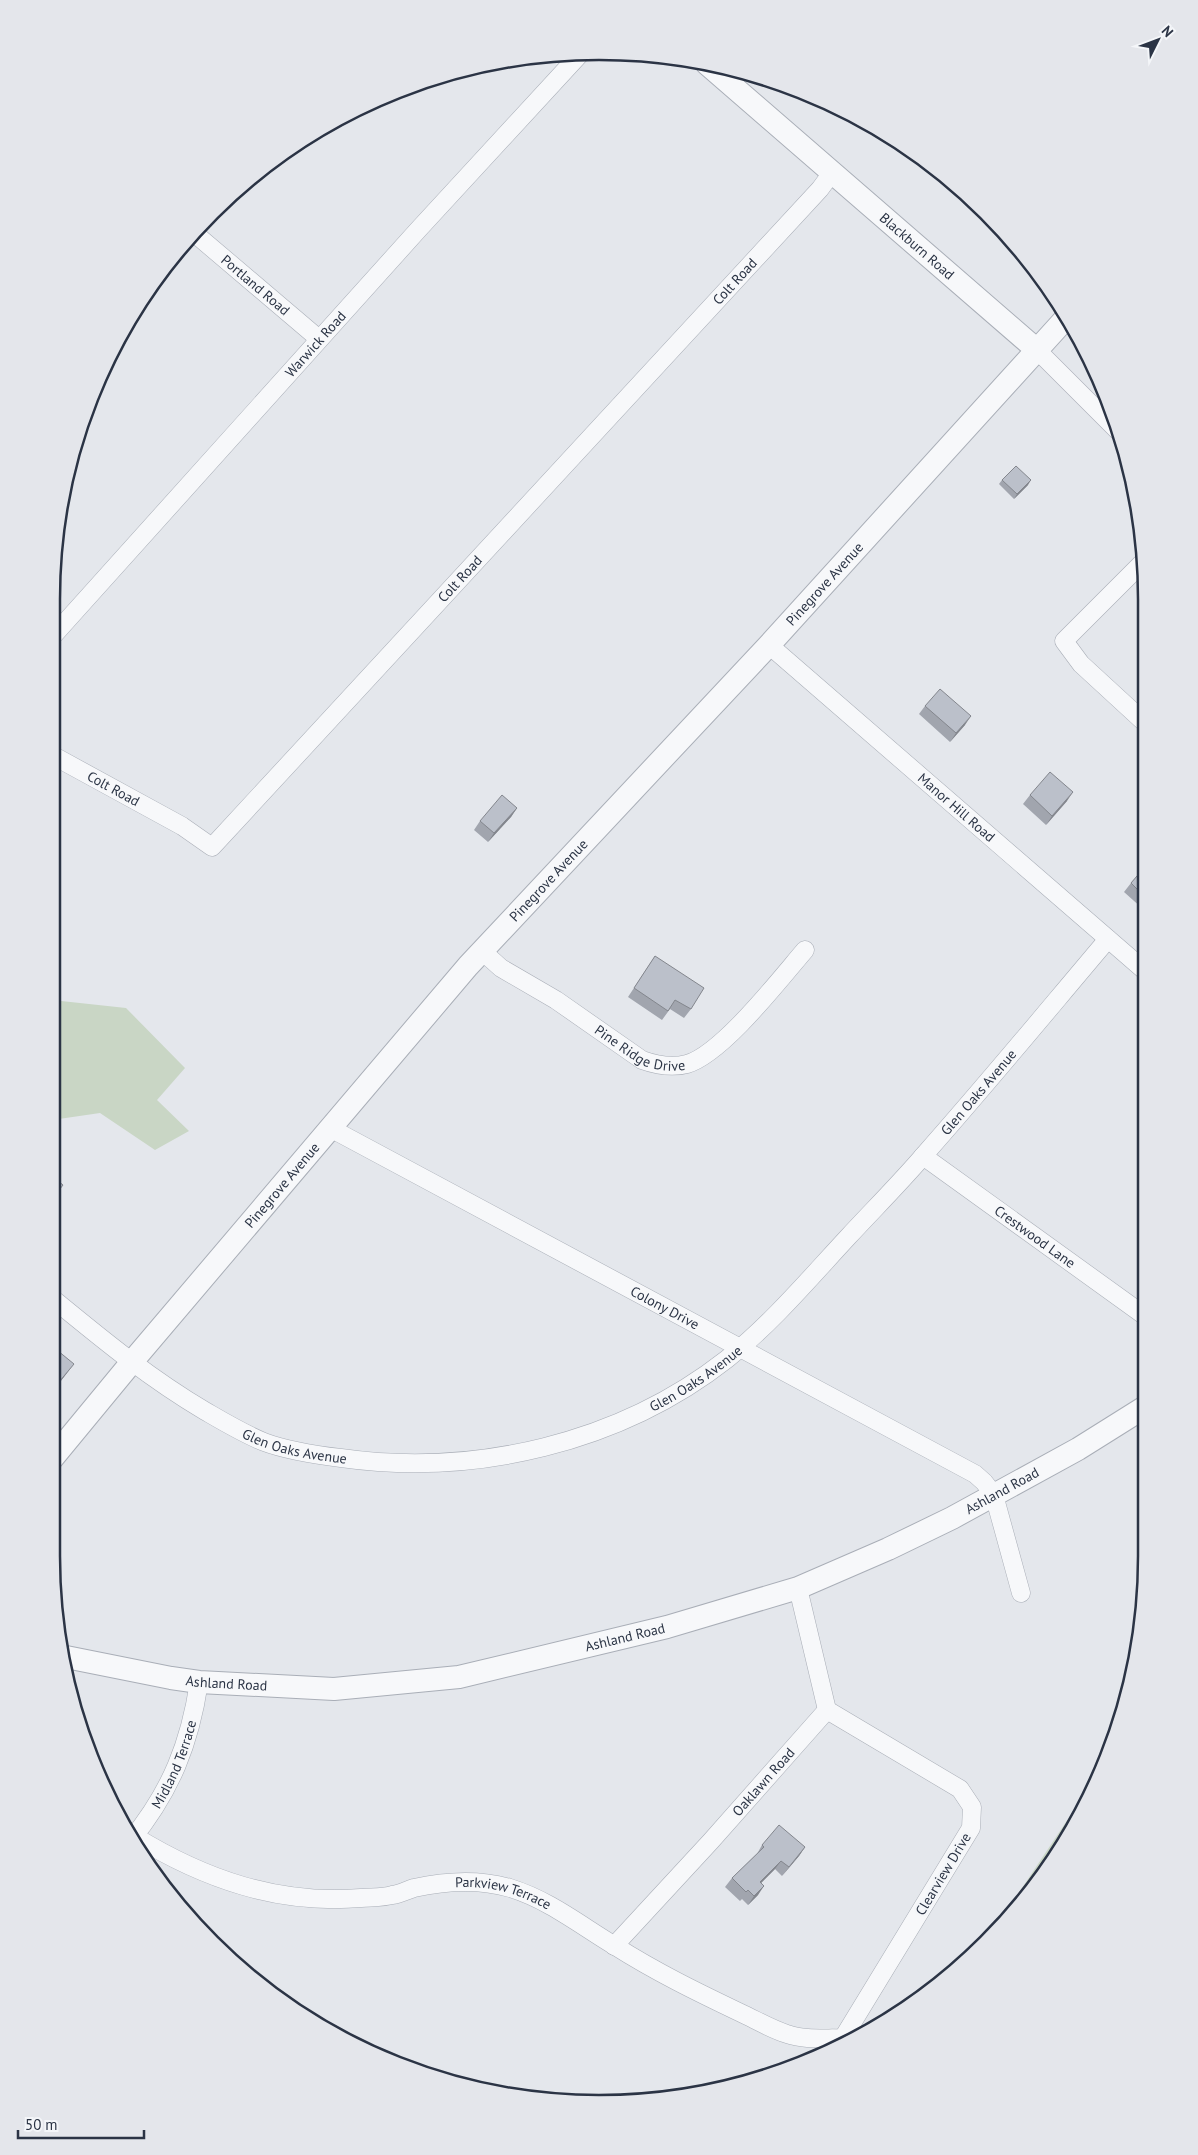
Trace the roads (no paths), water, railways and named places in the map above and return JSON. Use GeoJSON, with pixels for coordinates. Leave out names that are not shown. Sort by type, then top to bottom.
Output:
{"type":"FeatureCollection","features":[{"type":"Feature","properties":{"kind":"street","name":"Warwick Road"},"geometry":{"type":"LineString","coordinates":[[60,628],[574,61]]}},
{"type":"Feature","properties":{"kind":"street","name":"Blackburn Road"},"geometry":{"type":"LineString","coordinates":[[717,73],[831,174],[1037,350],[1107,420]]}},
{"type":"Feature","properties":{"kind":"street","name":"Colt Road"},"geometry":{"type":"LineString","coordinates":[[60,760],[182,826],[212,847],[820,189],[831,174]]}},
{"type":"Feature","properties":{"kind":"street","name":"Portland Road"},"geometry":{"type":"LineString","coordinates":[[200,238],[320,339]]}},
{"type":"Feature","properties":{"kind":"street","name":"Pinegrove Avenue"},"geometry":{"type":"LineString","coordinates":[[60,1449],[330,1128],[482,951],[769,645],[1062,323]]}},
{"type":"Feature","properties":{"kind":"street"},"geometry":{"type":"LineString","coordinates":[[1137,568],[1064,641],[1081,664],[1138,716]]}},
{"type":"Feature","properties":{"kind":"street","name":"Manor Hill Road"},"geometry":{"type":"LineString","coordinates":[[769,645],[1138,965]]}},
{"type":"Feature","properties":{"kind":"street","name":"Glen Oaks Avenue"},"geometry":{"type":"LineString","coordinates":[[60,1305],[131,1363],[175,1393],[220,1420],[263,1442],[316,1455],[370,1462],[424,1464],[478,1460],[531,1451],[583,1436],[633,1416],[681,1390],[726,1360],[759,1332],[923,1156],[1108,938]]}},
{"type":"Feature","properties":{"kind":"street","name":"Pine Ridge Drive"},"geometry":{"type":"LineString","coordinates":[[482,951],[501,968],[556,1000],[642,1060],[657,1065],[678,1066],[701,1058],[731,1034],[805,950]]}},
{"type":"Feature","properties":{"kind":"street","name":"Colony Drive"},"geometry":{"type":"LineString","coordinates":[[330,1128],[975,1474],[994,1495]]}},
{"type":"Feature","properties":{"kind":"street","name":"Crestwood Lane"},"geometry":{"type":"LineString","coordinates":[[923,1156],[1138,1311]]}},
{"type":"Feature","properties":{"kind":"street","name":"Ashland Road"},"geometry":{"type":"LineString","coordinates":[[70,1658],[199,1682],[334,1689],[459,1677],[666,1627],[798,1588],[888,1549],[994,1495],[1078,1449],[1138,1411]]}},
{"type":"Feature","properties":{"kind":"street"},"geometry":{"type":"LineString","coordinates":[[994,1495],[1021,1593]]}},
{"type":"Feature","properties":{"kind":"street"},"geometry":{"type":"LineString","coordinates":[[798,1588],[827,1710]]}},
{"type":"Feature","properties":{"kind":"street","name":"Midland Terrace"},"geometry":{"type":"LineString","coordinates":[[137,1833],[162,1796],[176,1769],[195,1712],[199,1682]]}},
{"type":"Feature","properties":{"kind":"street","name":"Oaklawn Road"},"geometry":{"type":"LineString","coordinates":[[614,1946],[711,1841],[827,1710]]}},
{"type":"Feature","properties":{"kind":"street","name":"Clearview Drive"},"geometry":{"type":"LineString","coordinates":[[827,1710],[960,1789],[972,1807],[971,1828],[851,2032]]}},
{"type":"Feature","properties":{"kind":"street","name":"Parkview Terrace"},"geometry":{"type":"LineString","coordinates":[[144,1844],[199,1872],[234,1884],[270,1893],[298,1897],[344,1900],[392,1896],[411,1889],[450,1882],[489,1884],[508,1888],[545,1901],[614,1946],[678,1984],[788,2035],[839,2038]]}}]}
